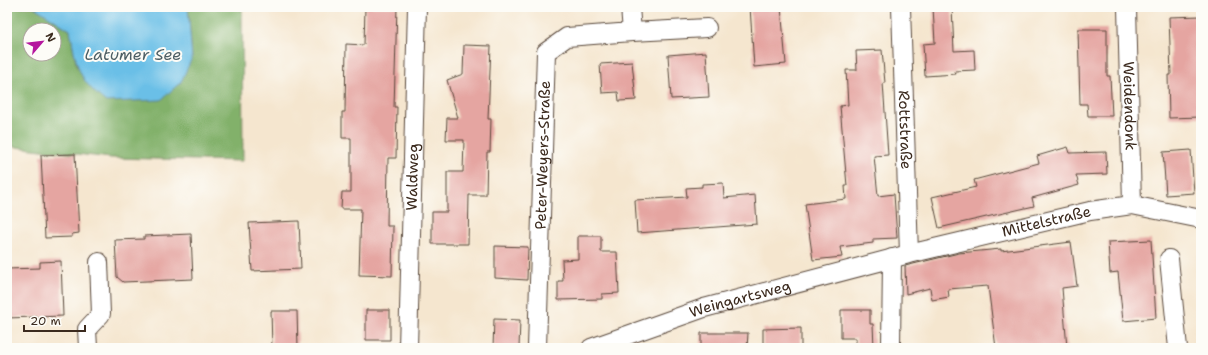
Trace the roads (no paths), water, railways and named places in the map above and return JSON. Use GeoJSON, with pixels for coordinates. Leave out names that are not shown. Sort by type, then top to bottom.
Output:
{"type":"FeatureCollection","features":[{"type":"Feature","properties":{"kind":"street","name":"Waldweg"},"geometry":{"type":"LineString","coordinates":[[408,348],[417,7]]}},
{"type":"Feature","properties":{"kind":"street"},"geometry":{"type":"LineString","coordinates":[[630,7],[632,32]]}},
{"type":"Feature","properties":{"kind":"street","name":"Rottstraße"},"geometry":{"type":"LineString","coordinates":[[891,348],[901,256],[901,7]]}},
{"type":"Feature","properties":{"kind":"street","name":"Weidendonk"},"geometry":{"type":"LineString","coordinates":[[1127,7],[1132,205]]}},
{"type":"Feature","properties":{"kind":"street","name":"Peter-Weyers-Straße"},"geometry":{"type":"LineString","coordinates":[[537,348],[546,52],[567,37],[706,28]]}},
{"type":"Feature","properties":{"kind":"street","name":"Mittelstraße"},"geometry":{"type":"LineString","coordinates":[[901,256],[1090,210],[1132,205],[1201,218]]}},
{"type":"Feature","properties":{"kind":"street","name":"Weingartsweg"},"geometry":{"type":"LineString","coordinates":[[591,348],[704,308],[901,256]]}},
{"type":"Feature","properties":{"kind":"street"},"geometry":{"type":"LineString","coordinates":[[1169,259],[1178,348]]}},
{"type":"Feature","properties":{"kind":"street"},"geometry":{"type":"LineString","coordinates":[[88,348],[87,329],[101,314],[99,262]]}},
{"type":"Feature","properties":{"kind":"water","name":"Latumer See"},"geometry":{"type":"Polygon","coordinates":[[[34,7],[188,7],[192,58],[181,82],[161,100],[106,102],[89,86],[83,78],[74,53],[70,30],[62,25],[62,22],[57,22],[34,7]]]}}]}
